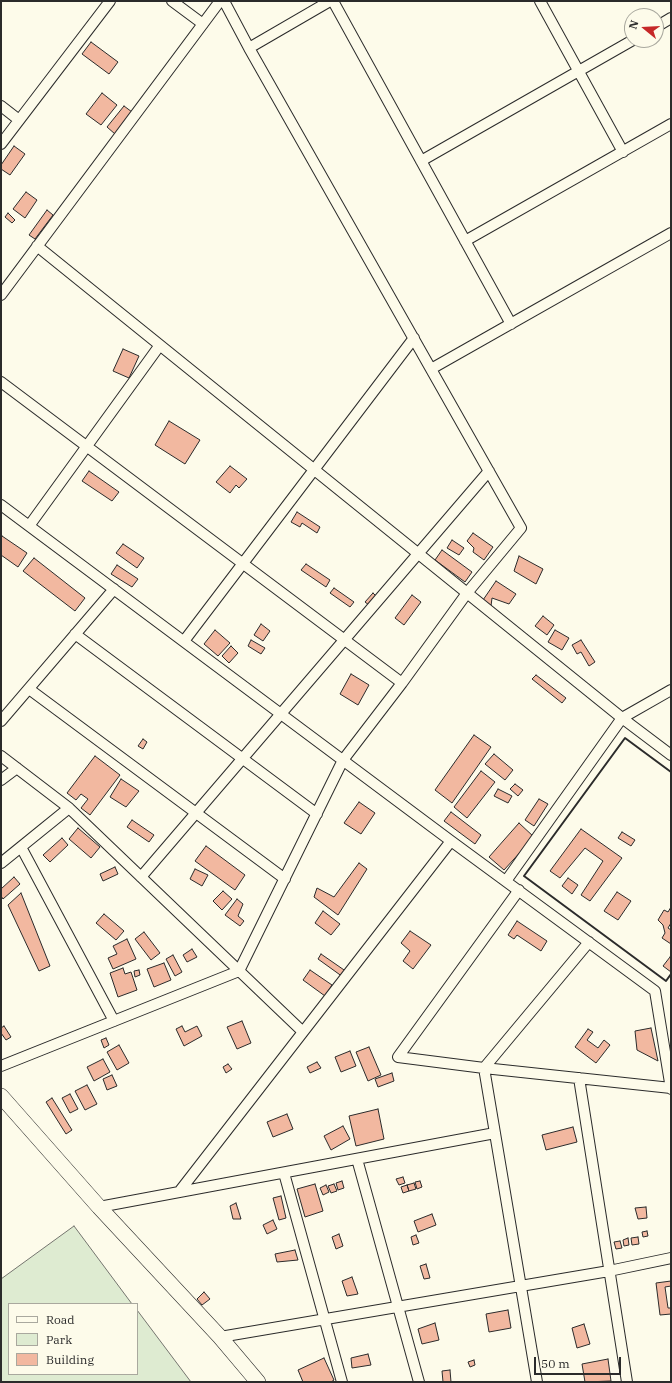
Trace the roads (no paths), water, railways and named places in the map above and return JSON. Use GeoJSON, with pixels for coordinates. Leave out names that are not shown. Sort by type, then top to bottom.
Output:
{"type":"FeatureCollection","features":[{"type":"Feature","properties":{"kind":"street"},"geometry":{"type":"LineString","coordinates":[[1,144],[110,1]]}},
{"type":"Feature","properties":{"kind":"street"},"geometry":{"type":"LineString","coordinates":[[172,1],[202,24]]}},
{"type":"Feature","properties":{"kind":"street"},"geometry":{"type":"LineString","coordinates":[[1,295],[220,1]]}},
{"type":"Feature","properties":{"kind":"street"},"geometry":{"type":"LineString","coordinates":[[1,1066],[239,971],[343,760],[402,683],[467,593],[521,528],[249,48],[224,1]]}},
{"type":"Feature","properties":{"kind":"street"},"geometry":{"type":"LineString","coordinates":[[249,48],[330,1]]}},
{"type":"Feature","properties":{"kind":"street"},"geometry":{"type":"LineString","coordinates":[[333,1],[511,324]]}},
{"type":"Feature","properties":{"kind":"street"},"geometry":{"type":"LineString","coordinates":[[540,1],[623,152]]}},
{"type":"Feature","properties":{"kind":"street"},"geometry":{"type":"LineString","coordinates":[[421,161],[624,45]]}},
{"type":"Feature","properties":{"kind":"street"},"geometry":{"type":"LineString","coordinates":[[1,106],[19,120]]}},
{"type":"Feature","properties":{"kind":"street"},"geometry":{"type":"LineString","coordinates":[[465,241],[671,124]]}},
{"type":"Feature","properties":{"kind":"street"},"geometry":{"type":"LineString","coordinates":[[431,369],[671,233]]}},
{"type":"Feature","properties":{"kind":"street"},"geometry":{"type":"LineString","coordinates":[[37,246],[622,718],[671,755]]}},
{"type":"Feature","properties":{"kind":"street"},"geometry":{"type":"LineString","coordinates":[[184,641],[414,338]]}},
{"type":"Feature","properties":{"kind":"street"},"geometry":{"type":"LineString","coordinates":[[29,526],[160,345]]}},
{"type":"Feature","properties":{"kind":"street"},"geometry":{"type":"LineString","coordinates":[[1,382],[402,683]]}},
{"type":"Feature","properties":{"kind":"street"},"geometry":{"type":"LineString","coordinates":[[141,877],[489,471]]}},
{"type":"Feature","properties":{"kind":"street"},"geometry":{"type":"LineString","coordinates":[[1,505],[451,841],[519,890],[655,991],[671,1088],[484,1068],[398,1057],[519,890]]}},
{"type":"Feature","properties":{"kind":"street"},"geometry":{"type":"LineString","coordinates":[[1,721],[114,589]]}},
{"type":"Feature","properties":{"kind":"street"},"geometry":{"type":"LineString","coordinates":[[75,634],[317,814]]}},
{"type":"Feature","properties":{"kind":"street"},"geometry":{"type":"LineString","coordinates":[[29,689],[285,879]]}},
{"type":"Feature","properties":{"kind":"street"},"geometry":{"type":"LineString","coordinates":[[506,881],[622,718],[671,690]]}},
{"type":"Feature","properties":{"kind":"street"},"geometry":{"type":"LineString","coordinates":[[1,756],[69,808],[303,1032]]}},
{"type":"Feature","properties":{"kind":"street"},"geometry":{"type":"LineString","coordinates":[[1,780],[17,768]]}},
{"type":"Feature","properties":{"kind":"street"},"geometry":{"type":"LineString","coordinates":[[1,863],[69,808]]}},
{"type":"Feature","properties":{"kind":"street"},"geometry":{"type":"LineString","coordinates":[[179,1192],[451,841]]}},
{"type":"Feature","properties":{"kind":"street"},"geometry":{"type":"LineString","coordinates":[[21,847],[114,1021]]}},
{"type":"Feature","properties":{"kind":"street"},"geometry":{"type":"LineString","coordinates":[[537,1382],[484,1068],[589,942]]}},
{"type":"Feature","properties":{"kind":"street"},"geometry":{"type":"LineString","coordinates":[[579,1078],[627,1382]]}},
{"type":"Feature","properties":{"kind":"street"},"geometry":{"type":"LineString","coordinates":[[1,1096],[99,1208],[220,1337],[258,1382]]}},
{"type":"Feature","properties":{"kind":"street"},"geometry":{"type":"LineString","coordinates":[[99,1208],[495,1133]]}},
{"type":"Feature","properties":{"kind":"street"},"geometry":{"type":"LineString","coordinates":[[357,1159],[419,1382]]}},
{"type":"Feature","properties":{"kind":"street"},"geometry":{"type":"LineString","coordinates":[[284,1173],[342,1382]]}},
{"type":"Feature","properties":{"kind":"street"},"geometry":{"type":"LineString","coordinates":[[220,1337],[398,1308],[609,1271],[671,1258]]}}]}
